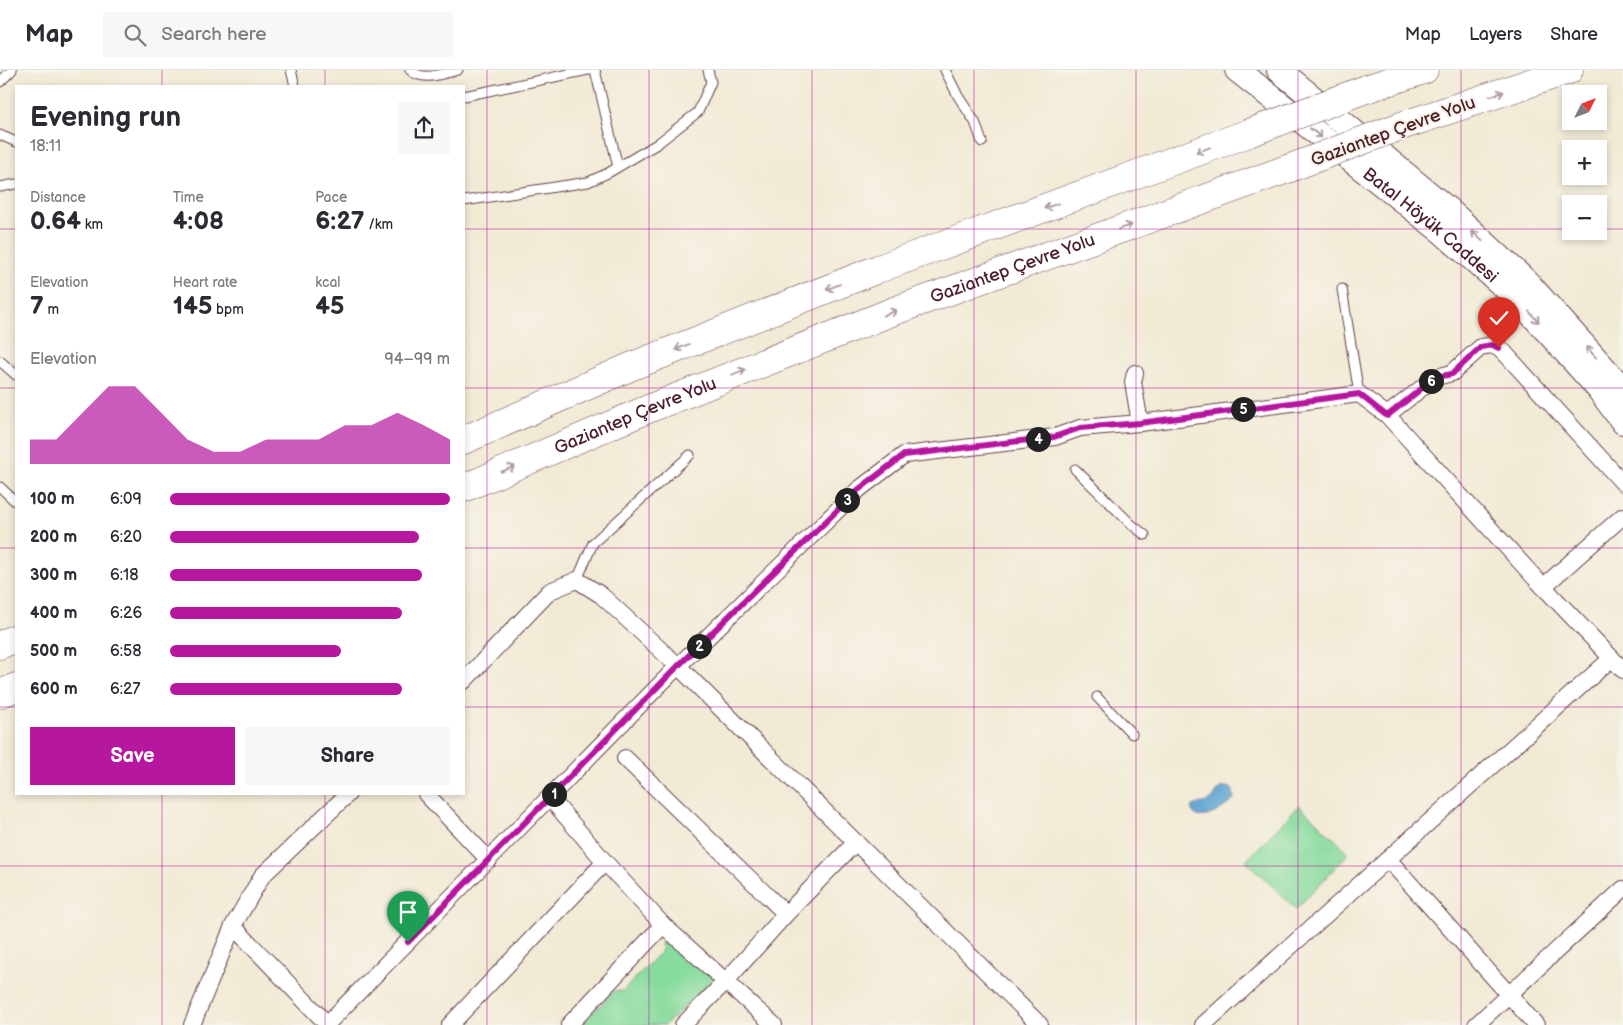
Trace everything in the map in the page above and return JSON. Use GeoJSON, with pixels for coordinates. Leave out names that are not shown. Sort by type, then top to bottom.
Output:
{"type":"FeatureCollection","features":[{"type":"Feature","properties":{"kind":"highway"},"geometry":{"type":"LineString","coordinates":[[465,440],[630,367],[878,269],[1366,89],[1424,70]]}},
{"type":"Feature","properties":{"kind":"highway","name":"Gaziantep Çevre Yolu"},"geometry":{"type":"LineString","coordinates":[[465,488],[648,409],[894,311],[1401,126],[1569,70]]}},
{"type":"Feature","properties":{"kind":"highway"},"geometry":{"type":"LineString","coordinates":[[0,645],[15,638]]}},
{"type":"Feature","properties":{"kind":"highway"},"geometry":{"type":"LineString","coordinates":[[0,694],[15,687]]}},
{"type":"Feature","properties":{"kind":"main road","name":"Batal Höyük Caddesi"},"geometry":{"type":"LineString","coordinates":[[1237,70],[1441,231],[1517,298],[1598,388],[1623,422]]}},
{"type":"Feature","properties":{"kind":"main road","name":"Batal Höyük Caddesi"},"geometry":{"type":"LineString","coordinates":[[1279,70],[1450,211],[1527,282],[1623,389]]}},
{"type":"Feature","properties":{"kind":"street"},"geometry":{"type":"LineString","coordinates":[[1387,416],[1436,377],[1452,374],[1481,347],[1492,345],[1502,350],[1623,483]]}},
{"type":"Feature","properties":{"kind":"street"},"geometry":{"type":"LineString","coordinates":[[1134,372],[1133,382],[1140,423]]}},
{"type":"Feature","properties":{"kind":"street"},"geometry":{"type":"LineString","coordinates":[[233,926],[327,1024],[678,666],[858,490],[904,455],[1054,437],[1080,428],[1140,423],[1359,394],[1387,416],[1543,587],[1617,664],[1388,859],[1203,1025]]}},
{"type":"Feature","properties":{"kind":"street"},"geometry":{"type":"LineString","coordinates":[[1543,587],[1623,516]]}},
{"type":"Feature","properties":{"kind":"street"},"geometry":{"type":"LineString","coordinates":[[465,680],[550,591],[577,580],[601,595],[678,666],[856,842],[1034,1023]]}},
{"type":"Feature","properties":{"kind":"street"},"geometry":{"type":"LineString","coordinates":[[625,758],[786,914]]}},
{"type":"Feature","properties":{"kind":"street"},"geometry":{"type":"LineString","coordinates":[[192,1025],[233,926],[262,876],[347,795]]}},
{"type":"Feature","properties":{"kind":"street"},"geometry":{"type":"LineString","coordinates":[[427,795],[489,860]]}},
{"type":"Feature","properties":{"kind":"street"},"geometry":{"type":"LineString","coordinates":[[550,798],[663,925],[774,1025]]}},
{"type":"Feature","properties":{"kind":"street"},"geometry":{"type":"LineString","coordinates":[[684,1025],[786,914],[856,842]]}},
{"type":"Feature","properties":{"kind":"street"},"geometry":{"type":"LineString","coordinates":[[1388,859],[1536,1025]]}},
{"type":"Feature","properties":{"kind":"street"},"geometry":{"type":"LineString","coordinates":[[450,1025],[605,862]]}},
{"type":"Feature","properties":{"kind":"street"},"geometry":{"type":"LineString","coordinates":[[1476,1025],[1623,889]]}},
{"type":"Feature","properties":{"kind":"street"},"geometry":{"type":"LineString","coordinates":[[569,1025],[663,925]]}},
{"type":"Feature","properties":{"kind":"lane"},"geometry":{"type":"LineString","coordinates":[[0,82],[12,70]]}},
{"type":"Feature","properties":{"kind":"lane"},"geometry":{"type":"LineString","coordinates":[[291,70],[295,85]]}},
{"type":"Feature","properties":{"kind":"lane"},"geometry":{"type":"LineString","coordinates":[[410,70],[415,75],[431,77],[458,70]]}},
{"type":"Feature","properties":{"kind":"lane"},"geometry":{"type":"LineString","coordinates":[[465,96],[588,70]]}},
{"type":"Feature","properties":{"kind":"lane"},"geometry":{"type":"LineString","coordinates":[[595,70],[618,167]]}},
{"type":"Feature","properties":{"kind":"lane"},"geometry":{"type":"LineString","coordinates":[[465,201],[588,182],[618,167],[656,144],[698,112],[711,82],[708,70]]}},
{"type":"Feature","properties":{"kind":"lane"},"geometry":{"type":"LineString","coordinates":[[946,70],[958,96],[976,122],[982,142]]}},
{"type":"Feature","properties":{"kind":"lane"},"geometry":{"type":"LineString","coordinates":[[0,135],[15,142]]}},
{"type":"Feature","properties":{"kind":"lane"},"geometry":{"type":"LineString","coordinates":[[0,187],[15,184]]}},
{"type":"Feature","properties":{"kind":"lane"},"geometry":{"type":"LineString","coordinates":[[1342,289],[1359,394]]}},
{"type":"Feature","properties":{"kind":"lane"},"geometry":{"type":"LineString","coordinates":[[0,360],[15,374]]}},
{"type":"Feature","properties":{"kind":"lane"},"geometry":{"type":"LineString","coordinates":[[577,580],[593,543],[690,455]]}},
{"type":"Feature","properties":{"kind":"lane"},"geometry":{"type":"LineString","coordinates":[[1075,470],[1145,535]]}},
{"type":"Feature","properties":{"kind":"lane"},"geometry":{"type":"LineString","coordinates":[[0,487],[15,501]]}},
{"type":"Feature","properties":{"kind":"lane"},"geometry":{"type":"LineString","coordinates":[[1098,697],[1132,734]]}},
{"type":"Feature","properties":{"kind":"green space"},"geometry":{"type":"Polygon","coordinates":[[[1299,805],[1349,853],[1296,909],[1246,861],[1299,805]]]}},
{"type":"Feature","properties":{"kind":"green space"},"geometry":{"type":"Polygon","coordinates":[[[671,932],[715,977],[665,1025],[581,1025],[614,991],[623,991],[662,950],[660,943],[671,932]]]}},
{"type":"Feature","properties":{"kind":"water"},"geometry":{"type":"Polygon","coordinates":[[[1221,787],[1229,787],[1233,790],[1234,799],[1225,807],[1211,814],[1199,816],[1194,814],[1191,808],[1211,800],[1221,787]]]}},
{"type":"Feature","properties":{"kind":"route"},"geometry":{"type":"LineString","coordinates":[[408,942],[678,666],[858,490],[904,455],[1054,437],[1080,428],[1140,423],[1359,394],[1387,416],[1436,377],[1452,374],[1481,347],[1492,345],[1499,348]]}}]}
